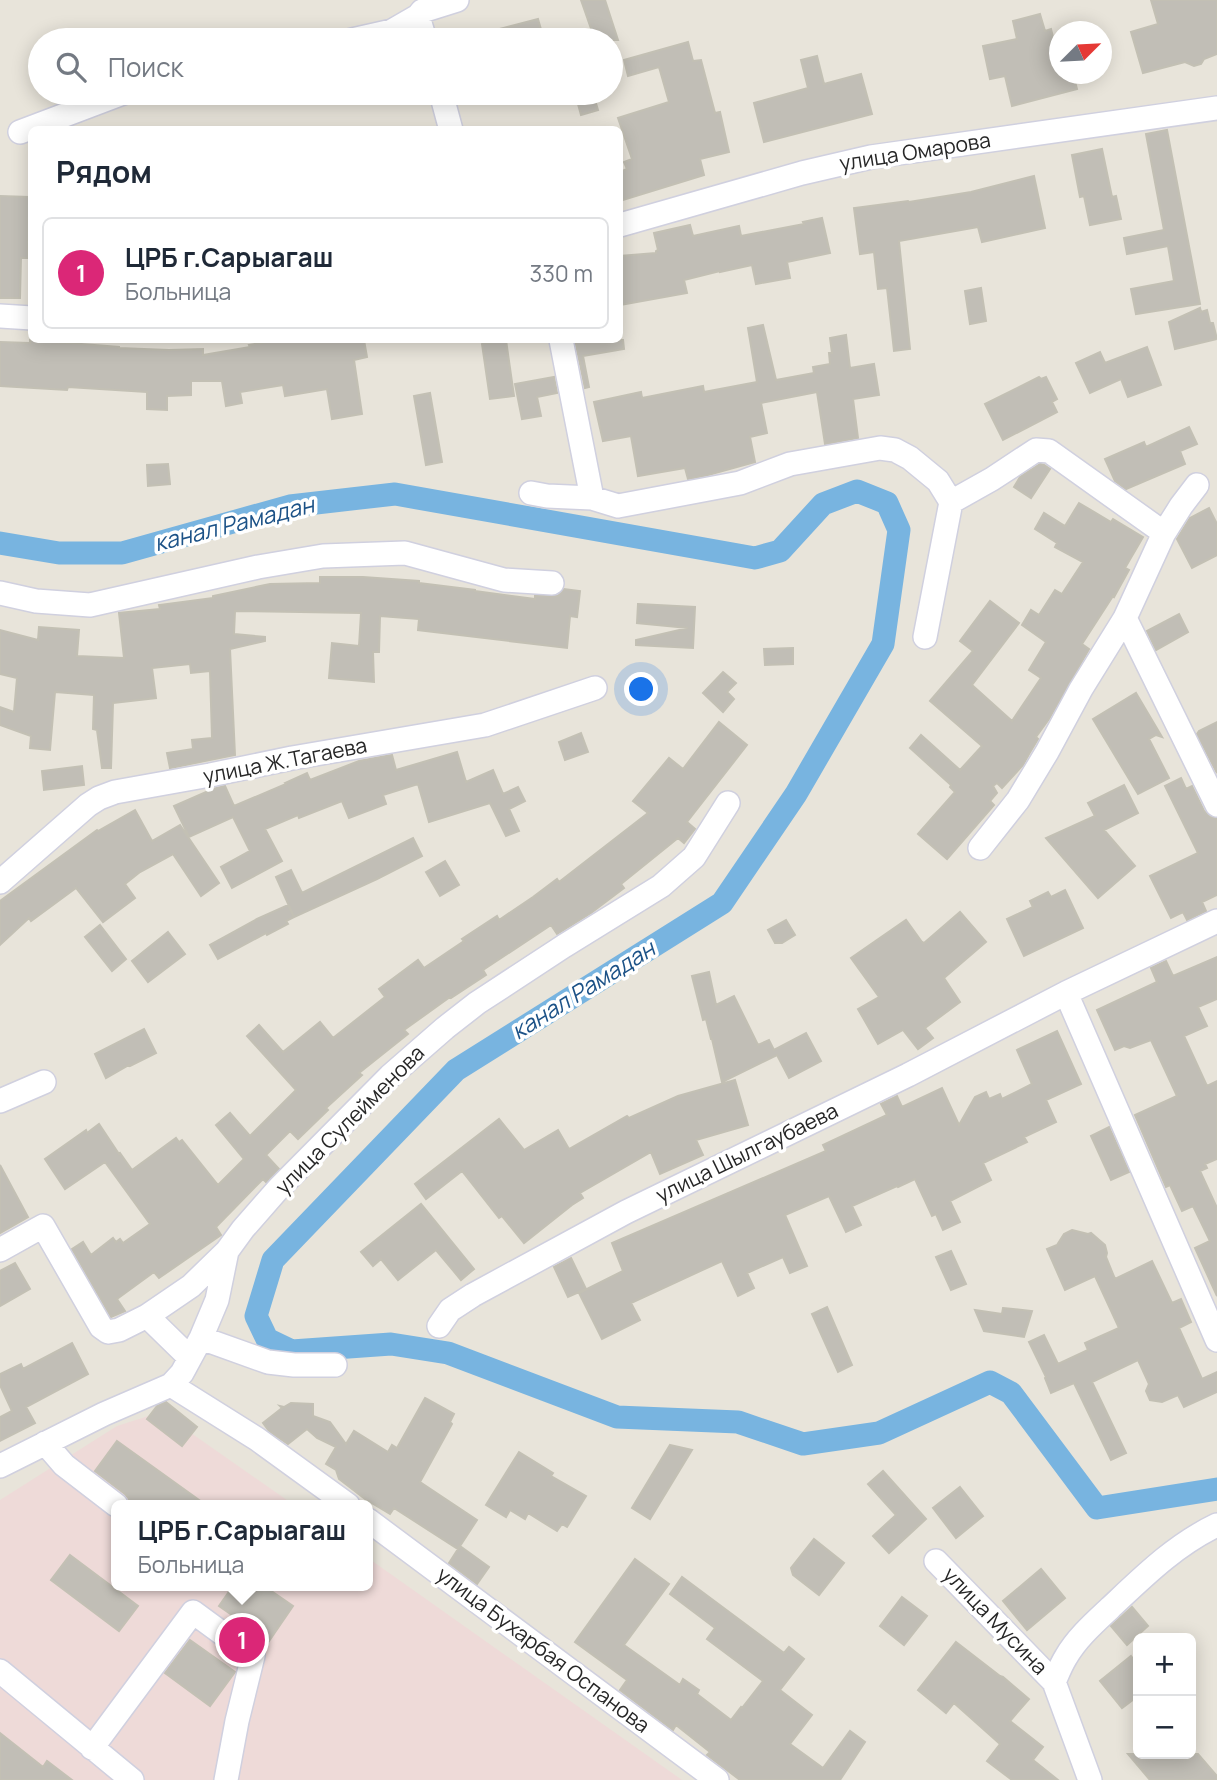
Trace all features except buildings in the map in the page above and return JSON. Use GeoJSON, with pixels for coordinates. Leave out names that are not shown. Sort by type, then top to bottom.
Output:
{"type":"FeatureCollection","features":[{"type":"Feature","properties":{"kind":"street"},"geometry":{"type":"LineString","coordinates":[[397,28],[422,11],[457,0]]}},
{"type":"Feature","properties":{"kind":"street"},"geometry":{"type":"LineString","coordinates":[[418,16],[422,28]]}},
{"type":"Feature","properties":{"kind":"street"},"geometry":{"type":"LineString","coordinates":[[36,126],[91,105]]}},
{"type":"Feature","properties":{"kind":"street"},"geometry":{"type":"LineString","coordinates":[[445,105],[451,126]]}},
{"type":"Feature","properties":{"kind":"street","name":"улица Омарова"},"geometry":{"type":"LineString","coordinates":[[623,224],[802,173],[871,157],[1217,108]]}},
{"type":"Feature","properties":{"kind":"street"},"geometry":{"type":"LineString","coordinates":[[20,132],[28,129]]}},
{"type":"Feature","properties":{"kind":"street"},"geometry":{"type":"LineString","coordinates":[[0,317],[28,318]]}},
{"type":"Feature","properties":{"kind":"street"},"geometry":{"type":"LineString","coordinates":[[562,343],[592,498]]}},
{"type":"Feature","properties":{"kind":"street"},"geometry":{"type":"LineString","coordinates":[[530,493],[592,498],[618,506],[740,483],[790,464],[880,448],[895,450],[911,457],[938,481],[951,502],[925,637]]}},
{"type":"Feature","properties":{"kind":"street"},"geometry":{"type":"LineString","coordinates":[[951,502],[1036,450],[1049,450],[1164,533]]}},
{"type":"Feature","properties":{"kind":"street"},"geometry":{"type":"LineString","coordinates":[[980,848],[1018,800],[1125,618],[1164,533],[1197,485]]}},
{"type":"Feature","properties":{"kind":"street"},"geometry":{"type":"LineString","coordinates":[[0,593],[36,601],[90,605],[258,567],[323,556],[405,553],[504,580],[552,583]]}},
{"type":"Feature","properties":{"kind":"street"},"geometry":{"type":"LineString","coordinates":[[1125,618],[1217,805]]}},
{"type":"Feature","properties":{"kind":"street","name":"улица Ж.Тагаева"},"geometry":{"type":"LineString","coordinates":[[0,883],[88,806],[115,792],[485,725],[595,688]]}},
{"type":"Feature","properties":{"kind":"street","name":"улица Сулейменова"},"geometry":{"type":"LineString","coordinates":[[0,1251],[43,1226],[101,1327],[108,1332],[119,1330],[147,1316],[191,1286],[227,1251],[279,1188],[390,1076],[477,1003],[661,886],[694,857],[728,803]]}},
{"type":"Feature","properties":{"kind":"street","name":"улица Шылгаубаева"},"geometry":{"type":"LineString","coordinates":[[439,1326],[450,1310],[473,1295],[626,1212],[908,1075],[1066,993],[1217,921]]}},
{"type":"Feature","properties":{"kind":"street"},"geometry":{"type":"LineString","coordinates":[[1066,993],[1217,1340]]}},
{"type":"Feature","properties":{"kind":"street"},"geometry":{"type":"LineString","coordinates":[[0,1101],[44,1082]]}},
{"type":"Feature","properties":{"kind":"street"},"geometry":{"type":"LineString","coordinates":[[0,1466],[104,1413],[171,1385],[182,1373],[196,1348],[217,1300],[227,1251]]}},
{"type":"Feature","properties":{"kind":"street"},"geometry":{"type":"LineString","coordinates":[[147,1316],[196,1348],[268,1362],[335,1365]]}},
{"type":"Feature","properties":{"kind":"street"},"geometry":{"type":"LineString","coordinates":[[171,1385],[257,1438],[341,1500]]}},
{"type":"Feature","properties":{"kind":"street"},"geometry":{"type":"LineString","coordinates":[[46,1444],[64,1465],[111,1501]]}},
{"type":"Feature","properties":{"kind":"street","name":"улица Бухарбая Оспанова"},"geometry":{"type":"LineString","coordinates":[[373,1524],[717,1780]]}},
{"type":"Feature","properties":{"kind":"street"},"geometry":{"type":"LineString","coordinates":[[1090,1780],[1054,1682],[1066,1656],[1082,1635],[1164,1557],[1217,1525]]}},
{"type":"Feature","properties":{"kind":"street","name":"улица Мусина"},"geometry":{"type":"LineString","coordinates":[[936,1561],[1054,1682]]}},
{"type":"Feature","properties":{"kind":"street"},"geometry":{"type":"LineString","coordinates":[[92,1748],[193,1612],[253,1656],[226,1780]]}},
{"type":"Feature","properties":{"kind":"street"},"geometry":{"type":"LineString","coordinates":[[0,1671],[132,1780]]}},
{"type":"Feature","properties":{"kind":"shaded area"},"geometry":{"type":"Polygon","coordinates":[[[161,1412],[287,1500],[111,1500],[111,1591],[373,1591],[373,1562],[682,1780],[0,1780],[0,1500],[117,1426],[161,1412]]]}},
{"type":"Feature","properties":{"kind":"waterway","name":"канал Рамадан"},"geometry":{"type":"LineString","coordinates":[[0,543],[59,553],[122,553],[290,506],[395,494],[755,558],[780,551],[823,504],[857,491],[887,503],[899,530],[883,644],[796,794],[722,903],[456,1070],[273,1260],[256,1316],[267,1339],[292,1351],[391,1344],[448,1353],[617,1417],[738,1422],[803,1444],[879,1433],[990,1382],[1011,1393],[1097,1508],[1217,1489]]}},
{"type":"Feature","properties":{"kind":"place","name":"ЦРБ г.Сарыагаш"},"geometry":{"type":"Point","coordinates":[242,1640]}}]}
